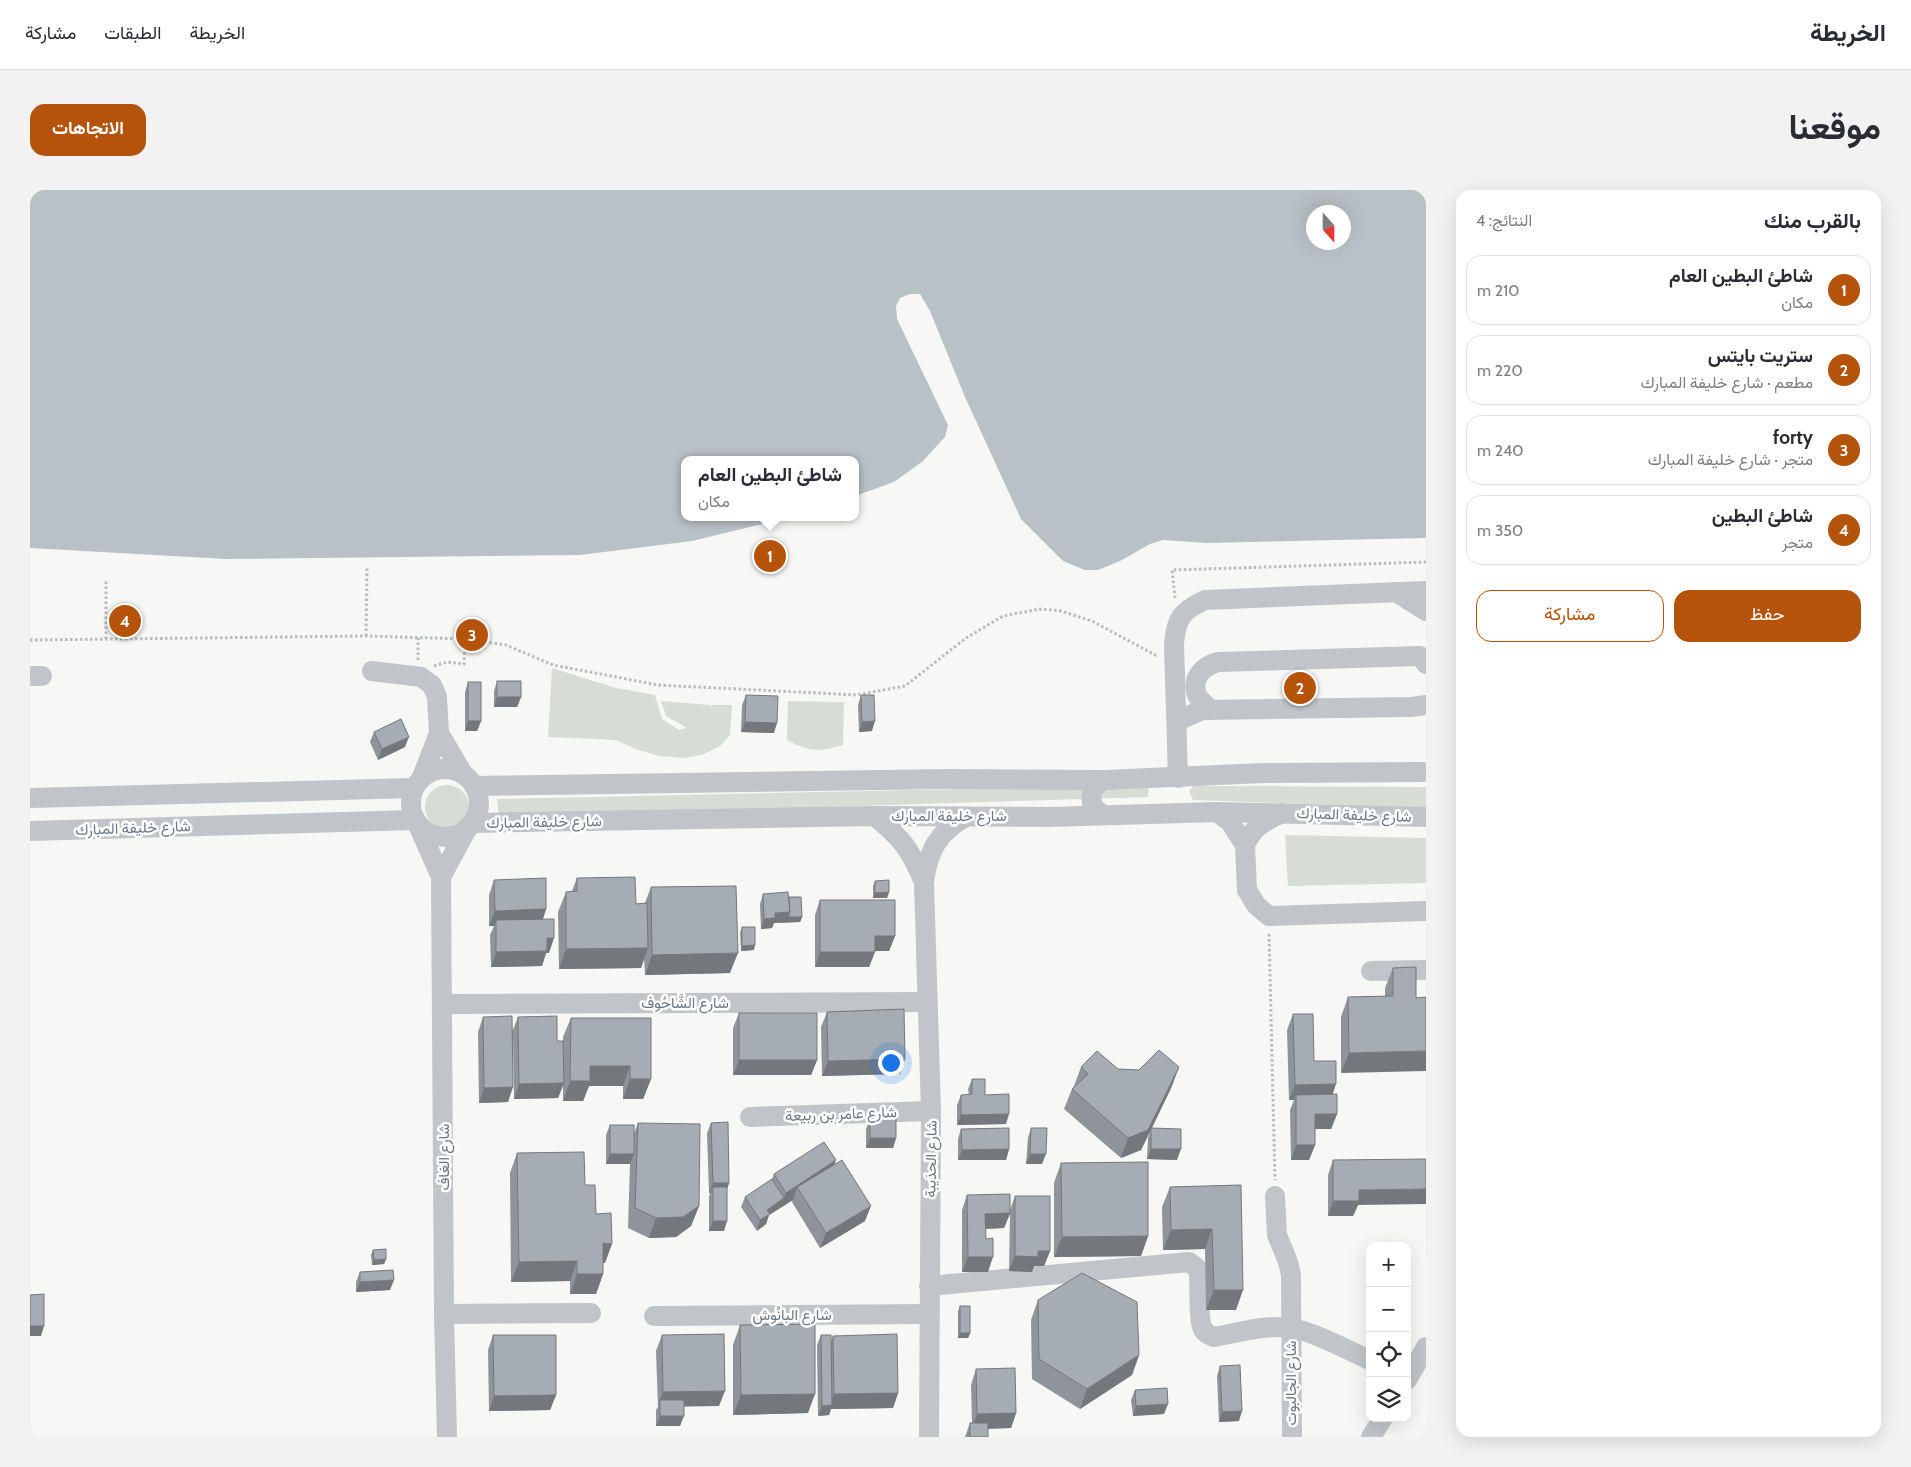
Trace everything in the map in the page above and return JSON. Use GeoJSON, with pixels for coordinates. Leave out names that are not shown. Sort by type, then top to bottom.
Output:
{"type":"FeatureCollection","features":[{"type":"Feature","properties":{"kind":"street"},"geometry":{"type":"LineString","coordinates":[[1178,778],[1174,644],[1176,626],[1182,614],[1191,606],[1205,600],[1426,591]]}},
{"type":"Feature","properties":{"kind":"street"},"geometry":{"type":"LineString","coordinates":[[1396,592],[1426,611]]}},
{"type":"Feature","properties":{"kind":"street"},"geometry":{"type":"LineString","coordinates":[[1174,644],[1183,654],[1194,661],[1209,664],[1218,662],[1424,659]]}},
{"type":"Feature","properties":{"kind":"street"},"geometry":{"type":"LineString","coordinates":[[1209,664],[1200,671],[1196,687],[1201,701],[1211,710]]}},
{"type":"Feature","properties":{"kind":"street"},"geometry":{"type":"LineString","coordinates":[[372,672],[421,677],[432,685],[438,697],[439,733],[411,795],[410,806],[417,823],[426,832],[447,837],[458,835],[470,826],[478,811],[479,800],[439,733]]}},
{"type":"Feature","properties":{"kind":"street"},"geometry":{"type":"LineString","coordinates":[[1177,721],[1202,710],[1421,703]]}},
{"type":"Feature","properties":{"kind":"street"},"geometry":{"type":"LineString","coordinates":[[30,798],[418,783],[431,771],[442,769],[452,769],[468,780],[1104,780],[1272,773],[1426,772]]}},
{"type":"Feature","properties":{"kind":"street"},"geometry":{"type":"LineString","coordinates":[[1103,815],[1093,806],[1091,800],[1094,787],[1104,780]]}},
{"type":"Feature","properties":{"kind":"street"},"geometry":{"type":"LineString","coordinates":[[1216,812],[1230,822],[1245,845]]}},
{"type":"Feature","properties":{"kind":"street","name":"شارع خليفة المبارك"},"geometry":{"type":"LineString","coordinates":[[470,826],[874,816],[966,817],[1216,812],[1284,812],[1426,817]]}},
{"type":"Feature","properties":{"kind":"street"},"geometry":{"type":"LineString","coordinates":[[1284,812],[1260,824],[1251,832],[1245,845],[1247,890],[1256,905],[1268,916],[1426,911]]}},
{"type":"Feature","properties":{"kind":"street","name":"شارع الحدَيبة"},"geometry":{"type":"LineString","coordinates":[[874,816],[896,834],[908,849],[924,882]]}},
{"type":"Feature","properties":{"kind":"street","name":"شارع الحدَيبة"},"geometry":{"type":"LineString","coordinates":[[929,1437],[931,1111],[924,882],[926,864],[934,844],[950,826],[966,817]]}},
{"type":"Feature","properties":{"kind":"street","name":"شارع خليفة المبارك"},"geometry":{"type":"LineString","coordinates":[[30,831],[417,823]]}},
{"type":"Feature","properties":{"kind":"street","name":"شارع الغاف"},"geometry":{"type":"LineString","coordinates":[[417,823],[441,877],[444,1314],[447,1437]]}},
{"type":"Feature","properties":{"kind":"street","name":"شارع الغاف"},"geometry":{"type":"LineString","coordinates":[[441,877],[470,826]]}},
{"type":"Feature","properties":{"kind":"street"},"geometry":{"type":"LineString","coordinates":[[1371,970],[1426,970]]}},
{"type":"Feature","properties":{"kind":"street","name":"شارع الشَّاحُوف"},"geometry":{"type":"LineString","coordinates":[[442,1004],[928,1002]]}},
{"type":"Feature","properties":{"kind":"street","name":"شارع عامر بن ربيعة"},"geometry":{"type":"LineString","coordinates":[[750,1117],[931,1111]]}},
{"type":"Feature","properties":{"kind":"street","name":"شارع الجالبوت"},"geometry":{"type":"LineString","coordinates":[[1275,1196],[1277,1235],[1291,1275],[1292,1437]]}},
{"type":"Feature","properties":{"kind":"street","name":"شارع الجالبوت"},"geometry":{"type":"LineString","coordinates":[[929,1286],[1189,1262],[1194,1264],[1199,1272],[1201,1322],[1205,1332],[1214,1336],[1271,1328],[1291,1328],[1308,1333],[1366,1358]]}},
{"type":"Feature","properties":{"kind":"street"},"geometry":{"type":"LineString","coordinates":[[444,1314],[591,1313]]}},
{"type":"Feature","properties":{"kind":"street","name":"شارع البانُوش"},"geometry":{"type":"LineString","coordinates":[[654,1316],[929,1314]]}},
{"type":"Feature","properties":{"kind":"street"},"geometry":{"type":"LineString","coordinates":[[1411,1372],[1426,1347]]}},
{"type":"Feature","properties":{"kind":"street"},"geometry":{"type":"LineString","coordinates":[[1371,1437],[1380,1422]]}},
{"type":"Feature","properties":{"kind":"path"},"geometry":{"type":"LineString","coordinates":[[366,636],[367,568]]}},
{"type":"Feature","properties":{"kind":"path"},"geometry":{"type":"LineString","coordinates":[[106,580],[106,639]]}},
{"type":"Feature","properties":{"kind":"path"},"geometry":{"type":"LineString","coordinates":[[30,640],[366,636],[465,639],[506,645],[553,665],[658,685],[856,695],[905,686],[966,638],[1003,616],[1040,609],[1061,611],[1092,621],[1175,667]]}},
{"type":"Feature","properties":{"kind":"path"},"geometry":{"type":"LineString","coordinates":[[418,638],[418,661]]}},
{"type":"Feature","properties":{"kind":"path"},"geometry":{"type":"LineString","coordinates":[[409,661],[418,661],[433,666],[447,662],[464,664],[465,639]]}},
{"type":"Feature","properties":{"kind":"path"},"geometry":{"type":"LineString","coordinates":[[1268,916],[1275,1196]]}},
{"type":"Feature","properties":{"kind":"shaded area"},"geometry":{"type":"Polygon","coordinates":[[[30,190],[1426,190],[1426,538],[1207,543],[1163,540],[1150,544],[1120,561],[1098,570],[1085,570],[1063,561],[1021,519],[965,397],[930,311],[920,294],[910,294],[900,298],[896,306],[897,319],[948,425],[945,437],[923,461],[894,482],[859,495],[859,456],[681,456],[681,521],[774,521],[692,541],[580,555],[226,559],[30,548],[30,190]]]}},
{"type":"Feature","properties":{"kind":"shaded area"},"geometry":{"type":"Polygon","coordinates":[[[552,668],[616,688],[655,695],[662,719],[679,730],[687,728],[666,716],[661,701],[710,705],[710,709],[712,705],[732,705],[730,735],[720,746],[702,755],[683,758],[660,756],[635,749],[616,740],[548,737],[552,668]]]}},
{"type":"Feature","properties":{"kind":"shaded area"},"geometry":{"type":"Polygon","coordinates":[[[788,701],[844,702],[843,745],[814,750],[787,740],[788,701]]]}},
{"type":"Feature","properties":{"kind":"shaded area"},"geometry":{"type":"Polygon","coordinates":[[[451,785],[463,791],[468,798],[468,816],[463,823],[456,828],[443,829],[435,826],[428,819],[425,803],[428,795],[435,788],[451,785]]]}},
{"type":"Feature","properties":{"kind":"shaded area"},"geometry":{"type":"Polygon","coordinates":[[[1149,785],[1148,797],[499,817],[497,799],[1149,785]]]}},
{"type":"Feature","properties":{"kind":"shaded area"},"geometry":{"type":"Polygon","coordinates":[[[1193,786],[1426,787],[1426,808],[1193,800],[1189,791],[1193,786]]]}},
{"type":"Feature","properties":{"kind":"shaded area"},"geometry":{"type":"Polygon","coordinates":[[[1285,835],[1426,838],[1426,883],[1288,886],[1285,835]]]}},
{"type":"Feature","properties":{"kind":"building"},"geometry":{"type":"Polygon","coordinates":[[[497,681],[521,681],[521,697],[497,697],[497,681]]]}},
{"type":"Feature","properties":{"kind":"building"},"geometry":{"type":"Polygon","coordinates":[[[468,682],[481,682],[481,721],[468,721],[468,682]]]}},
{"type":"Feature","properties":{"kind":"building"},"geometry":{"type":"Polygon","coordinates":[[[746,695],[778,696],[777,723],[745,722],[746,695]]]}},
{"type":"Feature","properties":{"kind":"building"},"geometry":{"type":"Polygon","coordinates":[[[861,695],[874,695],[875,721],[862,722],[861,695]]]}},
{"type":"Feature","properties":{"kind":"building"},"geometry":{"type":"Polygon","coordinates":[[[401,719],[409,737],[382,749],[374,732],[401,719]]]}},
{"type":"Feature","properties":{"kind":"building"},"geometry":{"type":"Polygon","coordinates":[[[635,877],[636,904],[647,903],[648,948],[566,949],[566,892],[577,891],[577,878],[635,877]]]}},
{"type":"Feature","properties":{"kind":"building"},"geometry":{"type":"Polygon","coordinates":[[[546,878],[546,909],[495,911],[494,880],[546,878]]]}},
{"type":"Feature","properties":{"kind":"building"},"geometry":{"type":"Polygon","coordinates":[[[889,880],[889,892],[875,893],[875,881],[889,880]]]}},
{"type":"Feature","properties":{"kind":"building"},"geometry":{"type":"Polygon","coordinates":[[[736,886],[738,953],[652,955],[651,887],[736,886]]]}},
{"type":"Feature","properties":{"kind":"building"},"geometry":{"type":"Polygon","coordinates":[[[788,892],[790,912],[775,913],[775,918],[764,919],[763,894],[788,892]]]}},
{"type":"Feature","properties":{"kind":"building"},"geometry":{"type":"Polygon","coordinates":[[[789,897],[801,897],[802,917],[788,917],[790,912],[789,897]]]}},
{"type":"Feature","properties":{"kind":"building"},"geometry":{"type":"Polygon","coordinates":[[[820,900],[895,900],[895,936],[875,936],[875,952],[820,952],[820,900]]]}},
{"type":"Feature","properties":{"kind":"building"},"geometry":{"type":"Polygon","coordinates":[[[554,919],[554,938],[547,938],[547,951],[496,952],[496,920],[554,919]]]}},
{"type":"Feature","properties":{"kind":"building"},"geometry":{"type":"Polygon","coordinates":[[[742,927],[755,927],[755,945],[742,946],[742,927]]]}},
{"type":"Feature","properties":{"kind":"building"},"geometry":{"type":"Polygon","coordinates":[[[1416,967],[1416,998],[1426,997],[1426,1051],[1349,1053],[1348,997],[1393,996],[1393,968],[1416,967]]]}},
{"type":"Feature","properties":{"kind":"building"},"geometry":{"type":"Polygon","coordinates":[[[904,1009],[905,1059],[828,1061],[827,1012],[904,1009]]]}},
{"type":"Feature","properties":{"kind":"building"},"geometry":{"type":"Polygon","coordinates":[[[739,1013],[817,1013],[817,1060],[739,1060],[739,1013]]]}},
{"type":"Feature","properties":{"kind":"building"},"geometry":{"type":"Polygon","coordinates":[[[1293,1014],[1313,1014],[1314,1061],[1336,1061],[1336,1084],[1295,1085],[1293,1014]]]}},
{"type":"Feature","properties":{"kind":"building"},"geometry":{"type":"Polygon","coordinates":[[[512,1016],[513,1087],[484,1088],[483,1017],[512,1016]]]}},
{"type":"Feature","properties":{"kind":"building"},"geometry":{"type":"Polygon","coordinates":[[[557,1016],[557,1041],[563,1041],[564,1083],[519,1084],[518,1017],[557,1016]]]}},
{"type":"Feature","properties":{"kind":"building"},"geometry":{"type":"Polygon","coordinates":[[[571,1018],[651,1018],[651,1079],[630,1079],[630,1066],[590,1066],[590,1081],[570,1081],[571,1018]]]}},
{"type":"Feature","properties":{"kind":"building"},"geometry":{"type":"Polygon","coordinates":[[[1159,1050],[1179,1067],[1148,1130],[1128,1138],[1072,1089],[1088,1074],[1081,1067],[1097,1051],[1118,1069],[1139,1070],[1159,1050]]]}},
{"type":"Feature","properties":{"kind":"building"},"geometry":{"type":"Polygon","coordinates":[[[972,1079],[985,1079],[985,1095],[1009,1094],[1009,1114],[961,1115],[961,1095],[972,1094],[972,1079]]]}},
{"type":"Feature","properties":{"kind":"building"},"geometry":{"type":"Polygon","coordinates":[[[1337,1094],[1337,1114],[1315,1114],[1315,1145],[1296,1145],[1296,1095],[1337,1094]]]}},
{"type":"Feature","properties":{"kind":"building"},"geometry":{"type":"Polygon","coordinates":[[[896,1118],[896,1138],[870,1138],[870,1119],[896,1118]]]}},
{"type":"Feature","properties":{"kind":"building"},"geometry":{"type":"Polygon","coordinates":[[[728,1122],[729,1183],[713,1183],[711,1123],[728,1122]]]}},
{"type":"Feature","properties":{"kind":"building"},"geometry":{"type":"Polygon","coordinates":[[[638,1123],[700,1124],[699,1206],[683,1217],[656,1218],[635,1208],[638,1123]]]}},
{"type":"Feature","properties":{"kind":"building"},"geometry":{"type":"Polygon","coordinates":[[[610,1125],[634,1125],[634,1154],[610,1154],[610,1125]]]}},
{"type":"Feature","properties":{"kind":"building"},"geometry":{"type":"Polygon","coordinates":[[[1009,1128],[1009,1149],[962,1150],[961,1129],[1009,1128]]]}},
{"type":"Feature","properties":{"kind":"building"},"geometry":{"type":"Polygon","coordinates":[[[1031,1128],[1047,1128],[1046,1154],[1030,1154],[1031,1128]]]}},
{"type":"Feature","properties":{"kind":"building"},"geometry":{"type":"Polygon","coordinates":[[[1151,1128],[1181,1129],[1181,1149],[1151,1149],[1151,1128]]]}},
{"type":"Feature","properties":{"kind":"building"},"geometry":{"type":"Polygon","coordinates":[[[824,1142],[836,1160],[786,1193],[774,1174],[824,1142]]]}},
{"type":"Feature","properties":{"kind":"building"},"geometry":{"type":"Polygon","coordinates":[[[584,1152],[585,1185],[595,1185],[596,1214],[611,1213],[612,1244],[603,1243],[603,1274],[577,1274],[577,1261],[519,1262],[517,1153],[584,1152]]]}},
{"type":"Feature","properties":{"kind":"building"},"geometry":{"type":"Polygon","coordinates":[[[1426,1159],[1426,1189],[1359,1190],[1359,1201],[1333,1201],[1333,1160],[1426,1159]]]}},
{"type":"Feature","properties":{"kind":"building"},"geometry":{"type":"Polygon","coordinates":[[[842,1160],[871,1206],[826,1233],[797,1187],[842,1160]]]}},
{"type":"Feature","properties":{"kind":"building"},"geometry":{"type":"Polygon","coordinates":[[[1148,1162],[1148,1236],[1062,1237],[1061,1163],[1148,1162]]]}},
{"type":"Feature","properties":{"kind":"building"},"geometry":{"type":"Polygon","coordinates":[[[772,1179],[784,1198],[767,1210],[770,1214],[760,1220],[745,1197],[772,1179]]]}},
{"type":"Feature","properties":{"kind":"building"},"geometry":{"type":"Polygon","coordinates":[[[1241,1185],[1243,1290],[1214,1290],[1212,1229],[1171,1230],[1170,1187],[1241,1185]]]}},
{"type":"Feature","properties":{"kind":"building"},"geometry":{"type":"Polygon","coordinates":[[[713,1187],[727,1187],[727,1221],[713,1221],[713,1187]]]}},
{"type":"Feature","properties":{"kind":"building"},"geometry":{"type":"Polygon","coordinates":[[[1010,1194],[1010,1213],[985,1214],[986,1239],[993,1238],[993,1257],[968,1257],[967,1195],[1010,1194]]]}},
{"type":"Feature","properties":{"kind":"building"},"geometry":{"type":"Polygon","coordinates":[[[1015,1196],[1050,1196],[1050,1251],[1038,1251],[1038,1257],[1015,1256],[1015,1196]]]}},
{"type":"Feature","properties":{"kind":"building"},"geometry":{"type":"Polygon","coordinates":[[[386,1249],[386,1259],[374,1260],[373,1250],[386,1249]]]}},
{"type":"Feature","properties":{"kind":"building"},"geometry":{"type":"Polygon","coordinates":[[[393,1270],[394,1280],[360,1282],[360,1272],[393,1270]]]}},
{"type":"Feature","properties":{"kind":"building"},"geometry":{"type":"Polygon","coordinates":[[[1082,1273],[1137,1302],[1139,1355],[1087,1389],[1039,1359],[1038,1300],[1082,1273]]]}},
{"type":"Feature","properties":{"kind":"building"},"geometry":{"type":"Polygon","coordinates":[[[44,1294],[44,1326],[30,1326],[30,1295],[44,1294]]]}},
{"type":"Feature","properties":{"kind":"building"},"geometry":{"type":"Polygon","coordinates":[[[960,1306],[970,1306],[970,1333],[960,1333],[960,1306]]]}},
{"type":"Feature","properties":{"kind":"building"},"geometry":{"type":"Polygon","coordinates":[[[815,1324],[815,1394],[741,1395],[740,1325],[815,1324]]]}},
{"type":"Feature","properties":{"kind":"building"},"geometry":{"type":"Polygon","coordinates":[[[724,1334],[725,1391],[663,1392],[662,1335],[724,1334]]]}},
{"type":"Feature","properties":{"kind":"building"},"geometry":{"type":"Polygon","coordinates":[[[897,1334],[898,1393],[834,1394],[833,1336],[897,1334]]]}},
{"type":"Feature","properties":{"kind":"building"},"geometry":{"type":"Polygon","coordinates":[[[493,1335],[556,1335],[556,1395],[494,1396],[493,1335]]]}},
{"type":"Feature","properties":{"kind":"building"},"geometry":{"type":"Polygon","coordinates":[[[821,1335],[831,1335],[832,1405],[822,1406],[821,1335]]]}},
{"type":"Feature","properties":{"kind":"building"},"geometry":{"type":"Polygon","coordinates":[[[1240,1365],[1242,1411],[1222,1412],[1220,1366],[1240,1365]]]}},
{"type":"Feature","properties":{"kind":"building"},"geometry":{"type":"Polygon","coordinates":[[[1015,1368],[1016,1413],[977,1414],[976,1369],[1015,1368]]]}},
{"type":"Feature","properties":{"kind":"building"},"geometry":{"type":"Polygon","coordinates":[[[1167,1388],[1168,1404],[1136,1406],[1135,1390],[1167,1388]]]}},
{"type":"Feature","properties":{"kind":"building"},"geometry":{"type":"Polygon","coordinates":[[[660,1400],[684,1400],[684,1416],[660,1416],[660,1400]]]}},
{"type":"Feature","properties":{"kind":"building"},"geometry":{"type":"Polygon","coordinates":[[[970,1423],[988,1423],[988,1437],[970,1437],[970,1423]]]}},
{"type":"Feature","properties":{"kind":"place","name":"شاطئ البطين العام"},"geometry":{"type":"Point","coordinates":[770,556]}},
{"type":"Feature","properties":{"kind":"place","name":"شاطئ البطين"},"geometry":{"type":"Point","coordinates":[125,621]}},
{"type":"Feature","properties":{"kind":"place","name":"forty"},"geometry":{"type":"Point","coordinates":[472,635]}},
{"type":"Feature","properties":{"kind":"place","name":"ستريت بايتس"},"geometry":{"type":"Point","coordinates":[1300,688]}}]}
